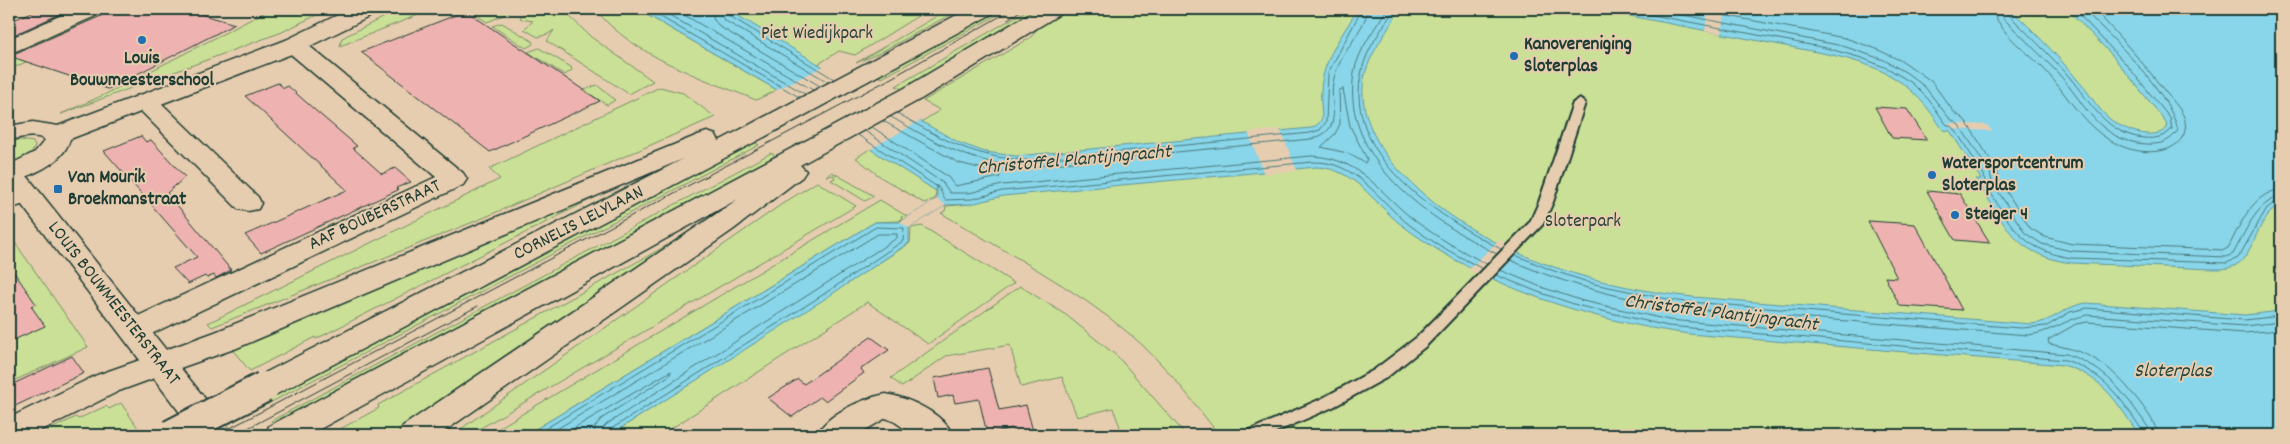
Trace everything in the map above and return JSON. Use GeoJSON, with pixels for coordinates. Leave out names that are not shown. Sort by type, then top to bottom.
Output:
{"type":"FeatureCollection","features":[{"type":"Feature","properties":{"kind":"main road"},"geometry":{"type":"LineString","coordinates":[[9,47],[92,9]]}},
{"type":"Feature","properties":{"kind":"main road"},"geometry":{"type":"LineString","coordinates":[[57,135],[294,45],[367,9]]}},
{"type":"Feature","properties":{"kind":"main road","name":"CORNELIS LELYLAAN"},"geometry":{"type":"LineString","coordinates":[[171,435],[739,133],[818,98],[870,72],[984,9]]}},
{"type":"Feature","properties":{"kind":"main road"},"geometry":{"type":"LineString","coordinates":[[289,431],[789,166],[842,132],[912,94],[1052,9]]}},
{"type":"Feature","properties":{"kind":"main road","name":"AAF BOUBERSTRAAT"},"geometry":{"type":"LineString","coordinates":[[134,330],[454,179],[294,45]]}},
{"type":"Feature","properties":{"kind":"main road"},"geometry":{"type":"LineString","coordinates":[[145,101],[248,203]]}},
{"type":"Feature","properties":{"kind":"main road"},"geometry":{"type":"LineString","coordinates":[[9,133],[36,129],[50,130],[57,135],[58,140],[49,154],[26,167],[14,185]]}},
{"type":"Feature","properties":{"kind":"main road"},"geometry":{"type":"LineString","coordinates":[[9,432],[108,384],[226,340],[739,133]]}},
{"type":"Feature","properties":{"kind":"main road"},"geometry":{"type":"LineString","coordinates":[[415,435],[724,223],[789,166]]}},
{"type":"Feature","properties":{"kind":"main road","name":"LOUIS BOUWMEESTERSTRAAT"},"geometry":{"type":"LineString","coordinates":[[14,185],[134,330],[215,435]]}},
{"type":"Feature","properties":{"kind":"main road"},"geometry":{"type":"LineString","coordinates":[[833,435],[866,412],[886,404],[897,407],[907,413],[937,435]]}},
{"type":"Feature","properties":{"kind":"lane"},"geometry":{"type":"LineString","coordinates":[[1254,435],[1327,403],[1380,374],[1421,342],[1523,238],[1541,215],[1579,103]]}},
{"type":"Feature","properties":{"kind":"green space"},"geometry":{"type":"Polygon","coordinates":[[[104,9],[137,9],[9,70],[9,53],[104,9]]]}},
{"type":"Feature","properties":{"kind":"green space"},"geometry":{"type":"Polygon","coordinates":[[[271,9],[329,9],[282,32],[61,114],[106,94],[271,9]]]}},
{"type":"Feature","properties":{"kind":"green space"},"geometry":{"type":"Polygon","coordinates":[[[400,9],[433,9],[340,46],[342,38],[400,9]]]}},
{"type":"Feature","properties":{"kind":"green space"},"geometry":{"type":"Polygon","coordinates":[[[467,9],[519,9],[487,22],[467,9]]]}},
{"type":"Feature","properties":{"kind":"green space"},"geometry":{"type":"Polygon","coordinates":[[[537,9],[562,9],[591,37],[653,81],[629,94],[547,41],[554,30],[538,37],[524,29],[533,21],[521,19],[520,16],[537,9]]]}},
{"type":"Feature","properties":{"kind":"green space"},"geometry":{"type":"Polygon","coordinates":[[[595,9],[637,9],[777,90],[756,100],[691,74],[648,53],[611,26],[595,9]]]}},
{"type":"Feature","properties":{"kind":"green space","name":"Piet Wiedijkpark"},"geometry":{"type":"Polygon","coordinates":[[[721,9],[929,9],[855,55],[839,51],[817,65],[721,9]]]}},
{"type":"Feature","properties":{"kind":"green space"},"geometry":{"type":"Polygon","coordinates":[[[949,9],[961,9],[877,54],[856,63],[949,9]]]}},
{"type":"Feature","properties":{"kind":"green space"},"geometry":{"type":"Polygon","coordinates":[[[997,9],[1008,9],[882,78],[877,75],[997,9]]]}},
{"type":"Feature","properties":{"kind":"green space"},"geometry":{"type":"Polygon","coordinates":[[[1029,9],[1040,9],[919,80],[902,89],[896,86],[1029,9]]]}},
{"type":"Feature","properties":{"kind":"green space","name":"Sloterpark"},"geometry":{"type":"Polygon","coordinates":[[[1064,9],[2140,9],[2281,139],[2281,361],[2199,435],[1219,435],[1167,370],[1131,335],[1063,286],[941,213],[945,211],[946,206],[970,204],[885,145],[940,110],[923,101],[1030,38],[1040,25],[1064,9]]]}},
{"type":"Feature","properties":{"kind":"green space"},"geometry":{"type":"Polygon","coordinates":[[[502,23],[532,41],[533,44],[526,48],[492,26],[502,23]]]}},
{"type":"Feature","properties":{"kind":"green space"},"geometry":{"type":"Polygon","coordinates":[[[539,48],[571,67],[572,70],[565,75],[528,52],[539,48]]]}},
{"type":"Feature","properties":{"kind":"green space"},"geometry":{"type":"Polygon","coordinates":[[[597,85],[615,100],[607,105],[584,90],[597,85]]]}},
{"type":"Feature","properties":{"kind":"green space"},"geometry":{"type":"Polygon","coordinates":[[[660,87],[683,93],[715,117],[483,218],[212,327],[208,323],[500,179],[489,169],[660,87]]]}},
{"type":"Feature","properties":{"kind":"green space"},"geometry":{"type":"Polygon","coordinates":[[[721,138],[724,140],[258,380],[256,377],[721,138]]]}},
{"type":"Feature","properties":{"kind":"green space"},"geometry":{"type":"Polygon","coordinates":[[[21,140],[33,142],[35,146],[25,158],[9,164],[9,142],[21,140]]]}},
{"type":"Feature","properties":{"kind":"green space"},"geometry":{"type":"Polygon","coordinates":[[[752,141],[759,145],[260,408],[254,401],[752,141]]]}},
{"type":"Feature","properties":{"kind":"green space"},"geometry":{"type":"Polygon","coordinates":[[[871,148],[936,191],[935,199],[924,203],[882,178],[856,158],[871,148]]]}},
{"type":"Feature","properties":{"kind":"green space"},"geometry":{"type":"Polygon","coordinates":[[[771,153],[777,157],[275,426],[271,421],[771,153]]]}},
{"type":"Feature","properties":{"kind":"green space"},"geometry":{"type":"Polygon","coordinates":[[[647,171],[250,371],[230,347],[647,171]]]}},
{"type":"Feature","properties":{"kind":"green space"},"geometry":{"type":"Polygon","coordinates":[[[832,172],[874,196],[865,201],[831,180],[835,178],[834,175],[826,176],[832,172]]]}},
{"type":"Feature","properties":{"kind":"green space"},"geometry":{"type":"Polygon","coordinates":[[[817,182],[856,206],[469,435],[452,435],[782,204],[817,182]]]}},
{"type":"Feature","properties":{"kind":"green space"},"geometry":{"type":"Polygon","coordinates":[[[880,200],[908,217],[901,221],[902,216],[900,221],[875,222],[526,435],[487,435],[880,200]]]}},
{"type":"Feature","properties":{"kind":"green space"},"geometry":{"type":"Polygon","coordinates":[[[713,220],[718,222],[406,435],[329,435],[379,408],[378,405],[713,220]]]}},
{"type":"Feature","properties":{"kind":"green space"},"geometry":{"type":"Polygon","coordinates":[[[922,226],[1014,283],[928,344],[867,302],[661,435],[610,435],[910,243],[911,228],[922,226]]]}},
{"type":"Feature","properties":{"kind":"green space"},"geometry":{"type":"Polygon","coordinates":[[[9,234],[88,347],[9,383],[9,234]]]}},
{"type":"Feature","properties":{"kind":"green space"},"geometry":{"type":"Polygon","coordinates":[[[1020,286],[1066,315],[1118,357],[1186,435],[1123,435],[1113,408],[1077,417],[1062,377],[1021,387],[1010,345],[946,356],[902,387],[891,378],[1020,286]]]}},
{"type":"Feature","properties":{"kind":"green space"},"geometry":{"type":"Polygon","coordinates":[[[121,403],[138,428],[123,435],[38,435],[76,417],[78,419],[106,406],[109,409],[121,403]]]}},
{"type":"Feature","properties":{"kind":"water"},"geometry":{"type":"Polygon","coordinates":[[[637,9],[727,9],[830,71],[960,143],[985,152],[1016,156],[1311,128],[1322,119],[1322,80],[1329,58],[1358,9],[1400,9],[1377,46],[1365,76],[1363,97],[1372,130],[1383,150],[1397,168],[1426,197],[1459,221],[1495,242],[1533,259],[1572,273],[1653,292],[1693,297],[2031,324],[2045,321],[2071,307],[2086,303],[2245,315],[2281,311],[2281,435],[2139,435],[2108,392],[2089,377],[2063,365],[1689,334],[1629,323],[1569,308],[1512,287],[1457,261],[1399,223],[1353,180],[1330,169],[1317,167],[1003,196],[971,204],[946,205],[909,228],[909,243],[610,435],[526,435],[875,222],[900,222],[937,199],[937,185],[936,191],[784,94],[637,9]]]}},
{"type":"Feature","properties":{"kind":"water"},"geometry":{"type":"Polygon","coordinates":[[[2010,9],[2055,54],[2085,88],[2098,107],[2115,123],[2130,130],[2154,134],[2167,128],[2166,122],[2111,54],[2067,9],[2281,9],[2281,207],[2273,210],[2267,216],[2242,260],[2231,267],[2213,269],[2071,263],[2051,259],[2035,252],[2012,234],[2003,223],[1976,179],[1981,179],[1950,131],[1943,130],[1920,100],[1896,79],[1868,65],[1832,55],[1599,10],[2010,9]]]}},
{"type":"Feature","properties":{"kind":"pier"},"geometry":{"type":"Polygon","coordinates":[[[1708,9],[1725,12],[1722,34],[1705,31],[1708,9]]]}},
{"type":"Feature","properties":{"kind":"pier"},"geometry":{"type":"Polygon","coordinates":[[[826,65],[923,119],[869,150],[774,91],[826,65]]]}},
{"type":"Feature","properties":{"kind":"pier"},"geometry":{"type":"Polygon","coordinates":[[[1948,123],[1987,125],[1992,131],[1953,129],[1948,123]]]}},
{"type":"Feature","properties":{"kind":"pier"},"geometry":{"type":"Polygon","coordinates":[[[1280,129],[1297,171],[1264,174],[1248,132],[1280,129]]]}},
{"type":"Feature","properties":{"kind":"pier"},"geometry":{"type":"Polygon","coordinates":[[[937,199],[946,205],[909,228],[900,222],[937,199]]]}},
{"type":"Feature","properties":{"kind":"pier"},"geometry":{"type":"Polygon","coordinates":[[[1499,240],[1521,250],[1491,281],[1468,270],[1499,240]]]}},
{"type":"Feature","properties":{"kind":"building"},"geometry":{"type":"Polygon","coordinates":[[[39,9],[71,9],[9,37],[9,22],[39,9]]]}},
{"type":"Feature","properties":{"kind":"building","name":"Louis Bouwmeesterschool"},"geometry":{"type":"Polygon","coordinates":[[[105,9],[183,9],[235,24],[108,89],[9,56],[101,16],[105,9]]]}},
{"type":"Feature","properties":{"kind":"building"},"geometry":{"type":"Polygon","coordinates":[[[466,11],[600,101],[490,152],[361,52],[466,11]]]}},
{"type":"Feature","properties":{"kind":"building"},"geometry":{"type":"Polygon","coordinates":[[[278,83],[284,88],[288,86],[357,146],[353,148],[382,174],[395,168],[411,182],[396,188],[398,190],[261,253],[245,235],[347,190],[245,96],[278,83]]]}},
{"type":"Feature","properties":{"kind":"building"},"geometry":{"type":"Polygon","coordinates":[[[1875,107],[1907,109],[1927,140],[1892,138],[1875,107]]]}},
{"type":"Feature","properties":{"kind":"building"},"geometry":{"type":"Polygon","coordinates":[[[141,136],[146,142],[151,140],[185,177],[167,193],[231,270],[216,278],[214,275],[207,278],[205,276],[188,284],[173,268],[197,257],[104,151],[141,136]]]}},
{"type":"Feature","properties":{"kind":"building"},"geometry":{"type":"Polygon","coordinates":[[[1927,191],[1960,194],[1990,243],[1955,240],[1927,191]]]}},
{"type":"Feature","properties":{"kind":"building"},"geometry":{"type":"Polygon","coordinates":[[[1868,221],[1915,224],[1962,310],[1900,306],[1885,277],[1897,278],[1868,221]]]}},
{"type":"Feature","properties":{"kind":"building"},"geometry":{"type":"Polygon","coordinates":[[[9,265],[36,304],[31,306],[45,326],[9,342],[9,265]]]}},
{"type":"Feature","properties":{"kind":"building"},"geometry":{"type":"Polygon","coordinates":[[[871,337],[889,350],[861,369],[864,373],[825,401],[820,397],[792,417],[768,398],[798,379],[804,384],[871,337]]]}},
{"type":"Feature","properties":{"kind":"building"},"geometry":{"type":"Polygon","coordinates":[[[72,356],[84,373],[9,409],[9,386],[72,356]]]}},
{"type":"Feature","properties":{"kind":"building"},"geometry":{"type":"Polygon","coordinates":[[[988,368],[999,410],[1026,405],[1034,435],[1014,435],[1012,428],[987,434],[979,399],[955,403],[953,395],[938,398],[934,378],[988,368]]]}},
{"type":"Feature","properties":{"kind":"tram line"},"geometry":{"type":"LineString","coordinates":[[217,435],[886,81],[1013,9]]}},
{"type":"Feature","properties":{"kind":"tram line"},"geometry":{"type":"LineString","coordinates":[[1008,19],[1023,9]]}},
{"type":"Feature","properties":{"kind":"tram line"},"geometry":{"type":"LineString","coordinates":[[235,435],[478,306]]}},
{"type":"Feature","properties":{"kind":"place","name":"Louis Bouwmeesterschool"},"geometry":{"type":"Point","coordinates":[142,40]}},
{"type":"Feature","properties":{"kind":"place","name":"Kanovereniging Sloterplas"},"geometry":{"type":"Point","coordinates":[1514,56]}},
{"type":"Feature","properties":{"kind":"place","name":"Watersportcentrum Sloterplas"},"geometry":{"type":"Point","coordinates":[1932,175]}},
{"type":"Feature","properties":{"kind":"place","name":"Van Mourik Broekmanstraat"},"geometry":{"type":"Point","coordinates":[58,189]}},
{"type":"Feature","properties":{"kind":"place","name":"Steiger 4"},"geometry":{"type":"Point","coordinates":[1955,215]}},
{"type":"Feature","properties":{"kind":"water label","name":"Christoffel Plantijngracht"},"geometry":{"type":"Point","coordinates":[1074,161]}},
{"type":"Feature","properties":{"kind":"water label","name":"Christoffel Plantijngracht"},"geometry":{"type":"Point","coordinates":[1721,314]}},
{"type":"Feature","properties":{"kind":"water label","name":"Sloterplas"},"geometry":{"type":"Point","coordinates":[2173,372]}}]}
